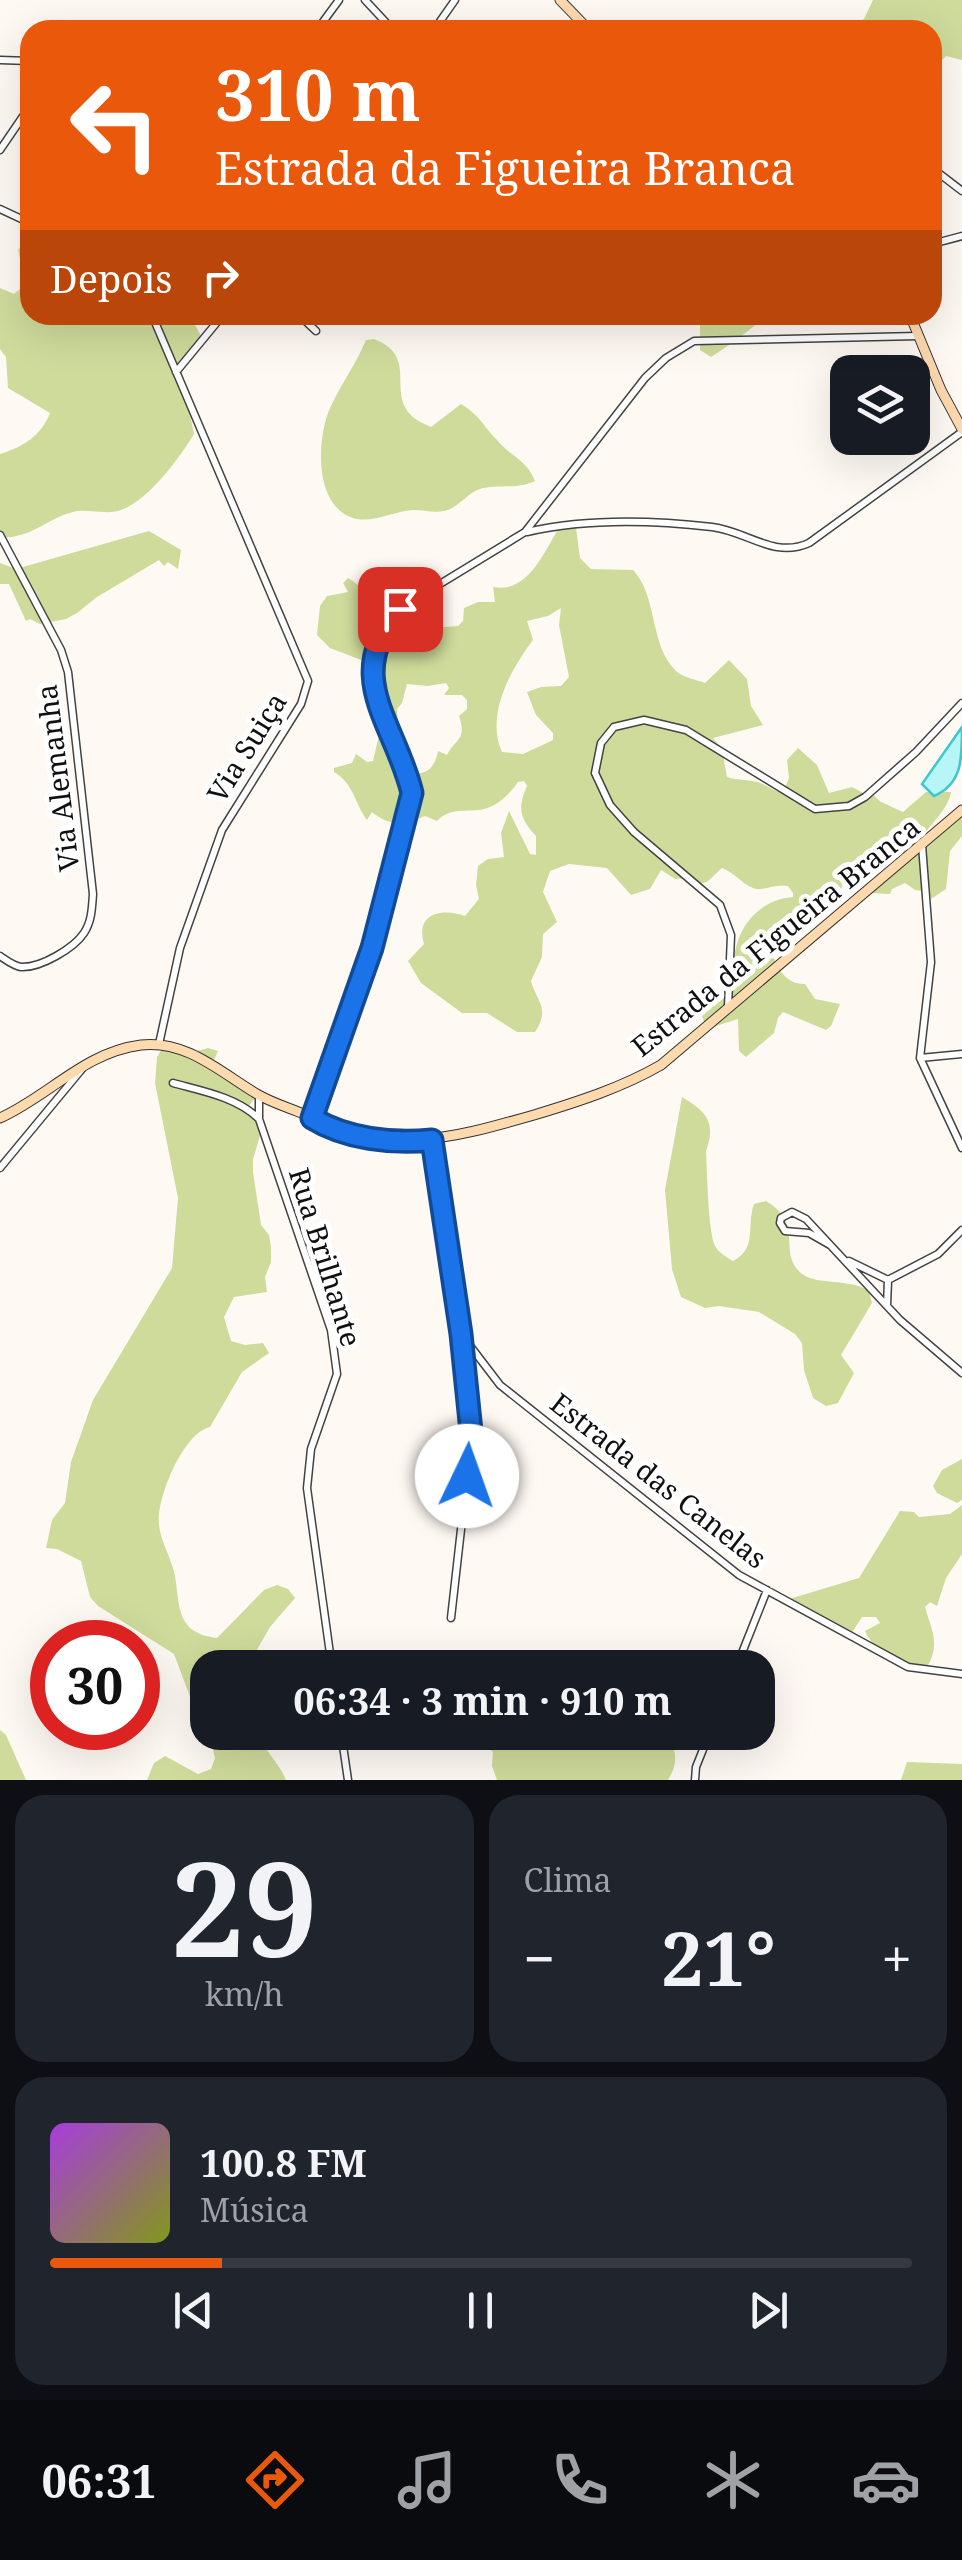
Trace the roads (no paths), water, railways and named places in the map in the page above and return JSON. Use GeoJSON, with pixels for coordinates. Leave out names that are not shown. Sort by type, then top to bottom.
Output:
{"type":"FeatureCollection","features":[{"type":"Feature","properties":{"kind":"main road"},"geometry":{"type":"LineString","coordinates":[[560,0],[579,20]]}},
{"type":"Feature","properties":{"kind":"main road"},"geometry":{"type":"LineString","coordinates":[[915,325],[962,430]]}},
{"type":"Feature","properties":{"kind":"main road","name":"Estrada da Figueira Branca"},"geometry":{"type":"LineString","coordinates":[[0,1118],[86,1064],[124,1048],[159,1044],[207,1060],[259,1096],[324,1125],[364,1137],[432,1140],[560,1108],[642,1076],[678,1052],[962,810]]}},
{"type":"Feature","properties":{"kind":"street"},"geometry":{"type":"LineString","coordinates":[[365,0],[384,20]]}},
{"type":"Feature","properties":{"kind":"street"},"geometry":{"type":"LineString","coordinates":[[0,150],[20,121]]}},
{"type":"Feature","properties":{"kind":"street"},"geometry":{"type":"LineString","coordinates":[[942,176],[962,191]]}},
{"type":"Feature","properties":{"kind":"street","name":"Via Suiça"},"geometry":{"type":"LineString","coordinates":[[156,325],[308,681],[300,704],[222,830],[180,948],[159,1044]]}},
{"type":"Feature","properties":{"kind":"street"},"geometry":{"type":"LineString","coordinates":[[175,374],[215,325]]}},
{"type":"Feature","properties":{"kind":"street"},"geometry":{"type":"LineString","coordinates":[[309,325],[316,332]]}},
{"type":"Feature","properties":{"kind":"street"},"geometry":{"type":"LineString","coordinates":[[525,532],[646,378],[666,358],[694,341],[920,336]]}},
{"type":"Feature","properties":{"kind":"street"},"geometry":{"type":"LineString","coordinates":[[312,1118],[372,948],[412,793],[373,691],[371,674],[375,646],[400,609],[525,532],[559,525],[631,521],[718,528],[782,550],[795,550],[962,430]]}},
{"type":"Feature","properties":{"kind":"street","name":"Via Alemanha"},"geometry":{"type":"LineString","coordinates":[[0,535],[68,672],[93,894],[90,921],[72,945],[40,963],[20,967],[0,956]]}},
{"type":"Feature","properties":{"kind":"street"},"geometry":{"type":"LineString","coordinates":[[728,1008],[731,935],[720,905],[634,832],[610,805],[596,772],[601,744],[614,727],[644,720],[686,730],[814,809],[850,806],[865,797],[916,752],[962,703]]}},
{"type":"Feature","properties":{"kind":"street"},"geometry":{"type":"LineString","coordinates":[[922,845],[931,962],[920,1058],[962,1148]]}},
{"type":"Feature","properties":{"kind":"street"},"geometry":{"type":"LineString","coordinates":[[920,1058],[962,1054]]}},
{"type":"Feature","properties":{"kind":"street"},"geometry":{"type":"LineString","coordinates":[[0,1168],[86,1064]]}},
{"type":"Feature","properties":{"kind":"street"},"geometry":{"type":"LineString","coordinates":[[173,1084],[217,1095],[259,1119]]}},
{"type":"Feature","properties":{"kind":"street","name":"Rua Brilhante"},"geometry":{"type":"LineString","coordinates":[[259,1096],[259,1119],[331,1330],[337,1374],[311,1449],[307,1488],[330,1650]]}},
{"type":"Feature","properties":{"kind":"street"},"geometry":{"type":"LineString","coordinates":[[432,1140],[461,1334],[472,1441],[451,1618]]}},
{"type":"Feature","properties":{"kind":"street"},"geometry":{"type":"LineString","coordinates":[[830,1245],[809,1233],[785,1230],[781,1218],[792,1212],[806,1218],[887,1306],[962,1373]]}},
{"type":"Feature","properties":{"kind":"street"},"geometry":{"type":"LineString","coordinates":[[888,1280],[938,1254],[962,1230]]}},
{"type":"Feature","properties":{"kind":"street"},"geometry":{"type":"LineString","coordinates":[[841,1257],[888,1280]]}},
{"type":"Feature","properties":{"kind":"street"},"geometry":{"type":"LineString","coordinates":[[887,1306],[888,1280]]}},
{"type":"Feature","properties":{"kind":"street","name":"Estrada das Canelas"},"geometry":{"type":"LineString","coordinates":[[461,1334],[500,1384],[709,1553],[766,1590],[908,1667],[962,1674]]}},
{"type":"Feature","properties":{"kind":"street"},"geometry":{"type":"LineString","coordinates":[[743,1650],[766,1590]]}},
{"type":"Feature","properties":{"kind":"street"},"geometry":{"type":"LineString","coordinates":[[344,1750],[348,1780]]}},
{"type":"Feature","properties":{"kind":"street"},"geometry":{"type":"LineString","coordinates":[[695,1780],[703,1750]]}},
{"type":"Feature","properties":{"kind":"water"},"geometry":{"type":"Polygon","coordinates":[[[962,727],[959,769],[950,785],[934,796],[922,784],[962,727]]]}}]}
